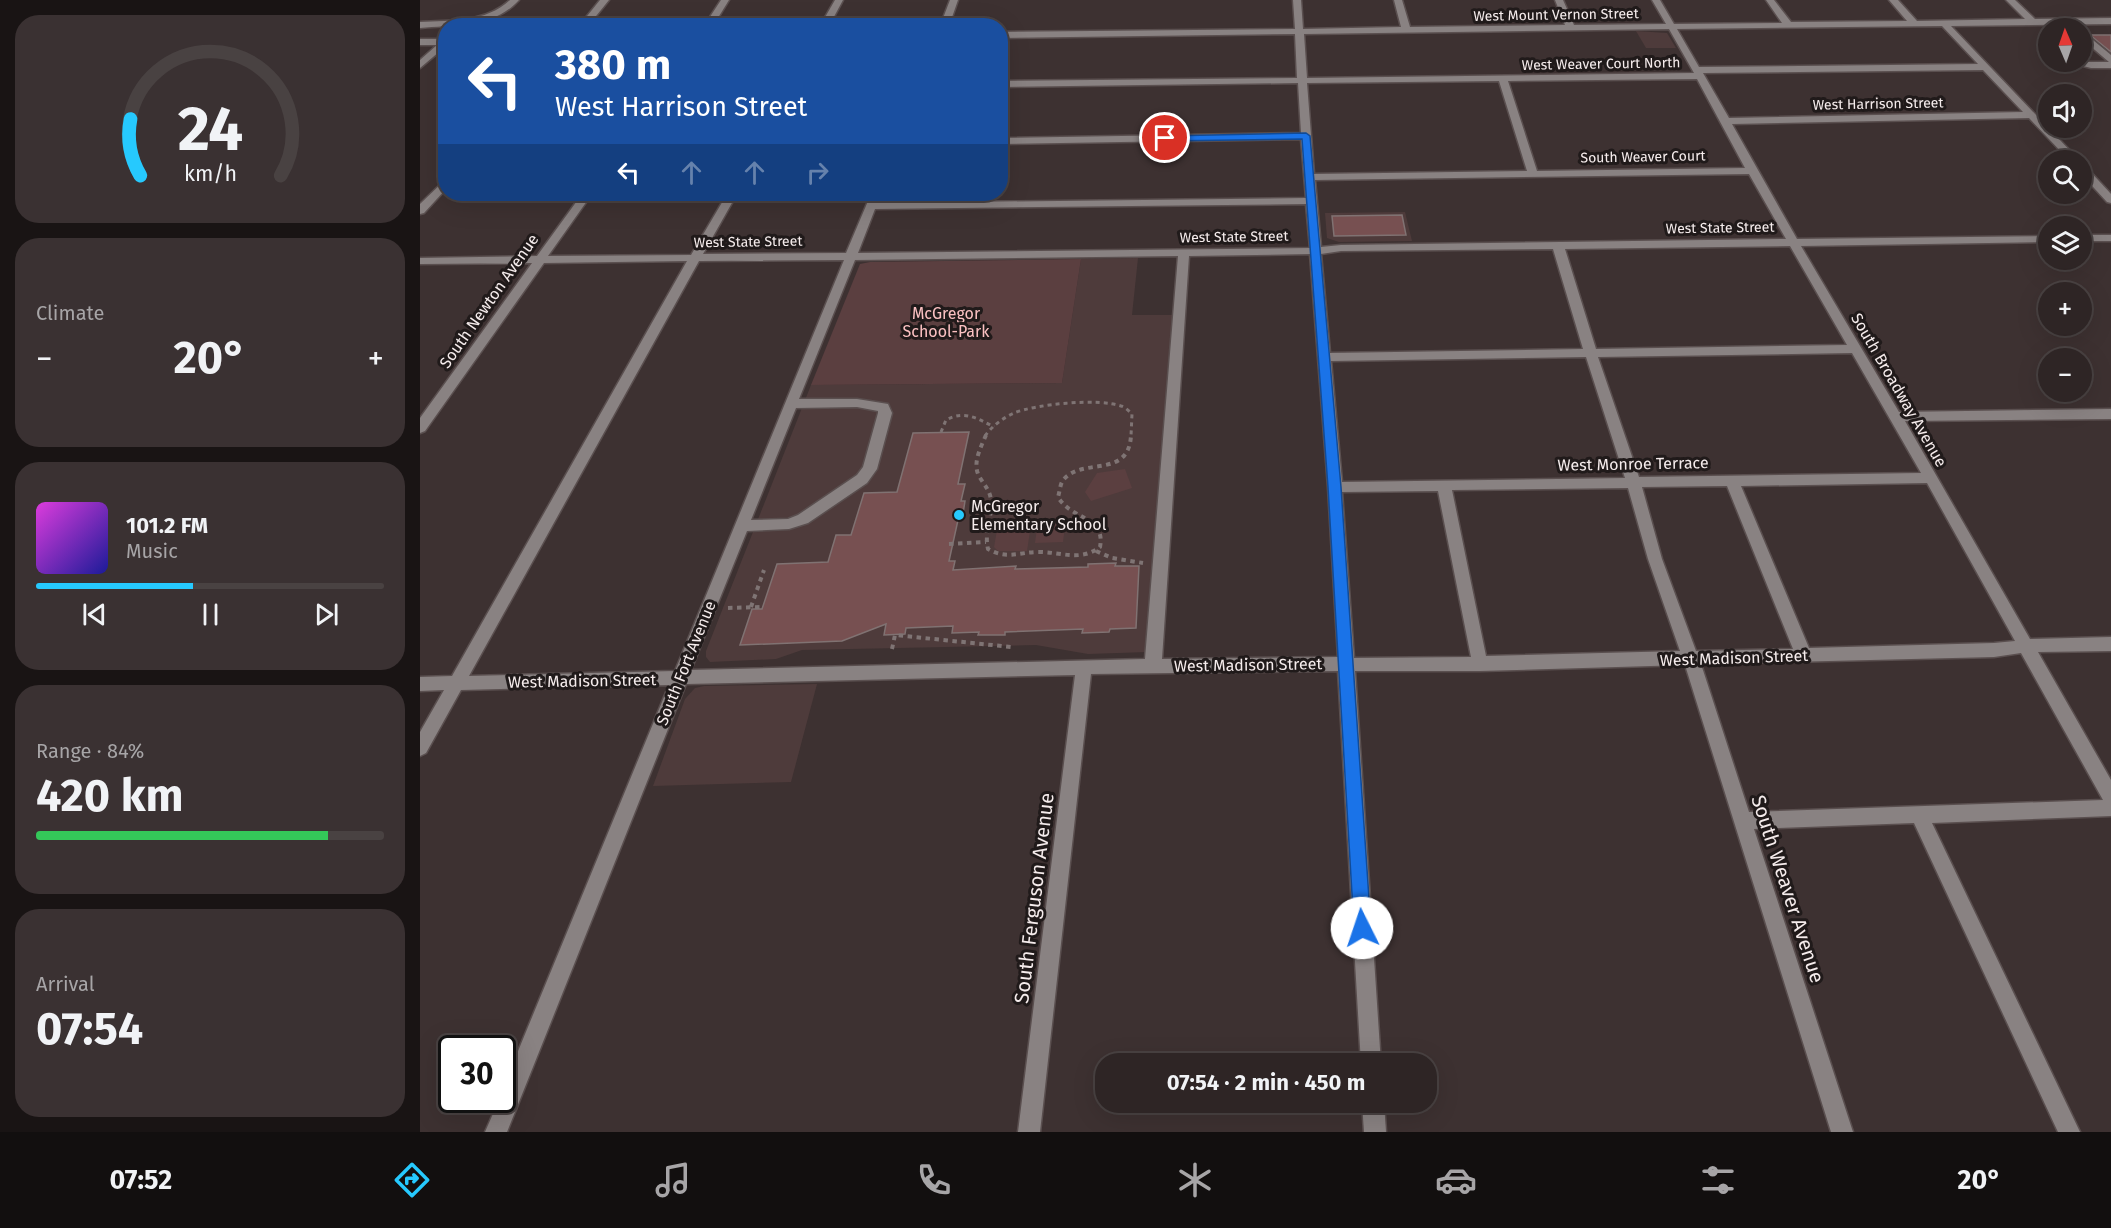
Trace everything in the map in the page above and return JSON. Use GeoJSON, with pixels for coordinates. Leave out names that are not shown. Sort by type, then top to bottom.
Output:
{"type":"FeatureCollection","features":[{"type":"Feature","properties":{"kind":"street"},"geometry":{"type":"LineString","coordinates":[[487,18],[501,13],[515,0]]}},
{"type":"Feature","properties":{"kind":"street"},"geometry":{"type":"LineString","coordinates":[[590,18],[605,0]]}},
{"type":"Feature","properties":{"kind":"street"},"geometry":{"type":"LineString","coordinates":[[713,18],[725,0]]}},
{"type":"Feature","properties":{"kind":"street"},"geometry":{"type":"LineString","coordinates":[[829,18],[839,0]]}},
{"type":"Feature","properties":{"kind":"street"},"geometry":{"type":"LineString","coordinates":[[947,18],[954,0]]}},
{"type":"Feature","properties":{"kind":"street"},"geometry":{"type":"LineString","coordinates":[[1297,0],[1335,487],[1370,1053]]}},
{"type":"Feature","properties":{"kind":"street"},"geometry":{"type":"LineString","coordinates":[[1398,0],[1406,30]]}},
{"type":"Feature","properties":{"kind":"street"},"geometry":{"type":"LineString","coordinates":[[1560,0],[1571,28]]}},
{"type":"Feature","properties":{"kind":"street","name":"South Broadway Avenue"},"geometry":{"type":"LineString","coordinates":[[1656,0],[1726,121],[1752,171],[1931,478],[2111,797]]}},
{"type":"Feature","properties":{"kind":"street"},"geometry":{"type":"LineString","coordinates":[[1770,0],[1789,26]]}},
{"type":"Feature","properties":{"kind":"street"},"geometry":{"type":"LineString","coordinates":[[1893,0],[1915,24]]}},
{"type":"Feature","properties":{"kind":"street"},"geometry":{"type":"LineString","coordinates":[[2010,0],[2036,22]]}},
{"type":"Feature","properties":{"kind":"street","name":"West Mount Vernon Street"},"geometry":{"type":"LineString","coordinates":[[1008,35],[2036,22]]}},
{"type":"Feature","properties":{"kind":"street","name":"West Mount Vernon Street"},"geometry":{"type":"LineString","coordinates":[[2092,23],[2111,22]]}},
{"type":"Feature","properties":{"kind":"street"},"geometry":{"type":"LineString","coordinates":[[420,25],[438,24]]}},
{"type":"Feature","properties":{"kind":"street"},"geometry":{"type":"LineString","coordinates":[[1945,24],[2064,150]]}},
{"type":"Feature","properties":{"kind":"street"},"geometry":{"type":"LineString","coordinates":[[420,42],[438,42]]}},
{"type":"Feature","properties":{"kind":"street"},"geometry":{"type":"LineString","coordinates":[[2092,43],[2111,60]]}},
{"type":"Feature","properties":{"kind":"street"},"geometry":{"type":"LineString","coordinates":[[420,65],[438,48]]}},
{"type":"Feature","properties":{"kind":"street"},"geometry":{"type":"LineString","coordinates":[[2092,65],[2111,65]]}},
{"type":"Feature","properties":{"kind":"street","name":"West Weaver Court North"},"geometry":{"type":"LineString","coordinates":[[1008,84],[1503,79],[1986,66]]}},
{"type":"Feature","properties":{"kind":"street"},"geometry":{"type":"LineString","coordinates":[[1503,79],[1533,173]]}},
{"type":"Feature","properties":{"kind":"street","name":"West Harrison Street"},"geometry":{"type":"LineString","coordinates":[[1726,121],[2031,115]]}},
{"type":"Feature","properties":{"kind":"street"},"geometry":{"type":"LineString","coordinates":[[1008,141],[1306,136]]}},
{"type":"Feature","properties":{"kind":"street","name":"South Weaver Court"},"geometry":{"type":"LineString","coordinates":[[1310,177],[1752,171]]}},
{"type":"Feature","properties":{"kind":"street"},"geometry":{"type":"LineString","coordinates":[[2092,180],[2111,200]]}},
{"type":"Feature","properties":{"kind":"street"},"geometry":{"type":"LineString","coordinates":[[420,211],[438,191]]}},
{"type":"Feature","properties":{"kind":"street"},"geometry":{"type":"LineString","coordinates":[[1008,200],[1312,201]]}},
{"type":"Feature","properties":{"kind":"street","name":"South Newton Avenue"},"geometry":{"type":"LineString","coordinates":[[420,428],[582,201]]}},
{"type":"Feature","properties":{"kind":"street"},"geometry":{"type":"LineString","coordinates":[[420,748],[588,451],[627,376],[728,201]]}},
{"type":"Feature","properties":{"kind":"street","name":"South Fort Avenue"},"geometry":{"type":"LineString","coordinates":[[496,1132],[874,201]]}},
{"type":"Feature","properties":{"kind":"street"},"geometry":{"type":"LineString","coordinates":[[2092,238],[2111,238]]}},
{"type":"Feature","properties":{"kind":"street","name":"West State Street"},"geometry":{"type":"LineString","coordinates":[[420,261],[1184,253],[1317,251],[1341,248],[2038,239]]}},
{"type":"Feature","properties":{"kind":"street","name":"South Weaver Avenue"},"geometry":{"type":"LineString","coordinates":[[1558,245],[1591,354],[1621,439],[1655,558],[1691,659],[1842,1132]]}},
{"type":"Feature","properties":{"kind":"street"},"geometry":{"type":"LineString","coordinates":[[1153,666],[1184,253]]}},
{"type":"Feature","properties":{"kind":"street"},"geometry":{"type":"LineString","coordinates":[[1079,269],[1082,254]]}},
{"type":"Feature","properties":{"kind":"street"},"geometry":{"type":"LineString","coordinates":[[1325,357],[1856,349]]}},
{"type":"Feature","properties":{"kind":"street"},"geometry":{"type":"LineString","coordinates":[[742,526],[789,524],[803,519],[862,479],[870,469],[885,413],[883,407],[857,403],[791,404]]}},
{"type":"Feature","properties":{"kind":"street"},"geometry":{"type":"LineString","coordinates":[[1895,417],[2111,414]]}},
{"type":"Feature","properties":{"kind":"street","name":"West Monroe Terrace"},"geometry":{"type":"LineString","coordinates":[[1335,487],[1931,478]]}},
{"type":"Feature","properties":{"kind":"street"},"geometry":{"type":"LineString","coordinates":[[1732,481],[1804,656]]}},
{"type":"Feature","properties":{"kind":"street"},"geometry":{"type":"LineString","coordinates":[[1444,485],[1480,664]]}},
{"type":"Feature","properties":{"kind":"street","name":"West Madison Street"},"geometry":{"type":"LineString","coordinates":[[420,684],[1153,666],[1480,664],[1994,650],[2024,646],[2111,644]]}},
{"type":"Feature","properties":{"kind":"street","name":"South Ferguson Avenue"},"geometry":{"type":"LineString","coordinates":[[1029,1132],[1084,669]]}},
{"type":"Feature","properties":{"kind":"street"},"geometry":{"type":"LineString","coordinates":[[1743,822],[2111,807]]}},
{"type":"Feature","properties":{"kind":"street"},"geometry":{"type":"LineString","coordinates":[[1919,814],[1956,900],[2035,1058],[2069,1132]]}},
{"type":"Feature","properties":{"kind":"street"},"geometry":{"type":"LineString","coordinates":[[1374,1113],[1375,1132]]}},
{"type":"Feature","properties":{"kind":"path"},"geometry":{"type":"LineString","coordinates":[[1115,404],[1130,410],[1132,439],[1126,458],[1115,464],[1080,470],[1067,477],[1058,488],[1058,497],[1062,507],[1100,528],[1102,542],[1096,551],[1078,557],[1036,552],[1005,558],[988,549],[986,542],[991,495],[977,469],[980,446],[994,427],[1016,413],[1039,406],[1115,404]]}},
{"type":"Feature","properties":{"kind":"path"},"geometry":{"type":"LineString","coordinates":[[941,432],[946,420],[961,414],[971,416],[994,427]]}},
{"type":"Feature","properties":{"kind":"path"},"geometry":{"type":"LineString","coordinates":[[949,544],[986,542]]}},
{"type":"Feature","properties":{"kind":"path"},"geometry":{"type":"LineString","coordinates":[[1096,551],[1112,558],[1143,564]]}},
{"type":"Feature","properties":{"kind":"path"},"geometry":{"type":"LineString","coordinates":[[751,607],[764,570]]}},
{"type":"Feature","properties":{"kind":"path"},"geometry":{"type":"LineString","coordinates":[[728,608],[762,607]]}},
{"type":"Feature","properties":{"kind":"path"},"geometry":{"type":"LineString","coordinates":[[892,649],[895,635],[1011,647]]}},
{"type":"Feature","properties":{"kind":"shaded area"},"geometry":{"type":"Polygon","coordinates":[[[1636,31],[1667,33],[1676,48],[1646,48],[1636,31]]]}},
{"type":"Feature","properties":{"kind":"shaded area"},"geometry":{"type":"Polygon","coordinates":[[[1405,212],[1412,241],[1339,242],[1327,238],[1325,213],[1405,212]]]}},
{"type":"Feature","properties":{"kind":"shaded area","name":"McGregor Elementary School"},"geometry":{"type":"Polygon","coordinates":[[[1138,258],[1132,315],[1174,315],[1148,652],[1088,654],[1036,645],[802,650],[776,659],[710,662],[706,657],[706,651],[811,385],[1062,383],[1081,259],[1138,258]]]}},
{"type":"Feature","properties":{"kind":"shaded area"},"geometry":{"type":"Polygon","coordinates":[[[817,684],[791,782],[653,786],[685,699],[695,688],[817,684]]]}},
{"type":"Feature","properties":{"kind":"green space","name":"McGregor School-Park"},"geometry":{"type":"Polygon","coordinates":[[[1081,259],[1062,383],[811,385],[860,264],[1081,259]]]}},
{"type":"Feature","properties":{"kind":"green space"},"geometry":{"type":"Polygon","coordinates":[[[1125,469],[1132,488],[1091,501],[1085,492],[1097,473],[1125,469]]]}},
{"type":"Feature","properties":{"kind":"green space"},"geometry":{"type":"Polygon","coordinates":[[[1032,518],[1027,551],[998,551],[994,547],[999,519],[1032,518]]]}},
{"type":"Feature","properties":{"kind":"green space"},"geometry":{"type":"Polygon","coordinates":[[[1066,519],[1063,542],[1035,543],[1038,520],[1066,519]]]}},
{"type":"Feature","properties":{"kind":"building"},"geometry":{"type":"Polygon","coordinates":[[[2092,35],[2111,35],[2111,52],[2092,37],[2092,35]]]}},
{"type":"Feature","properties":{"kind":"building"},"geometry":{"type":"Polygon","coordinates":[[[1402,215],[1406,235],[1334,236],[1332,216],[1402,215]]]}},
{"type":"Feature","properties":{"kind":"building"},"geometry":{"type":"Polygon","coordinates":[[[969,432],[958,484],[965,484],[961,501],[965,501],[962,520],[958,520],[949,561],[955,561],[953,570],[1016,566],[1015,569],[1088,567],[1088,564],[1116,563],[1115,566],[1139,566],[1136,628],[1110,629],[1109,632],[1082,633],[1083,629],[978,635],[979,632],[952,633],[953,626],[906,628],[905,634],[884,635],[886,624],[842,641],[740,645],[752,609],[762,609],[777,564],[828,562],[836,535],[851,535],[864,493],[897,492],[913,433],[969,432]]]}},
{"type":"Feature","properties":{"kind":"place","name":"McGregor Elementary School"},"geometry":{"type":"Point","coordinates":[959,515]}},
{"type":"Feature","properties":{"kind":"route"},"geometry":{"type":"LineString","coordinates":[[1165,138],[1306,136],[1335,487],[1362,928]]}}]}
